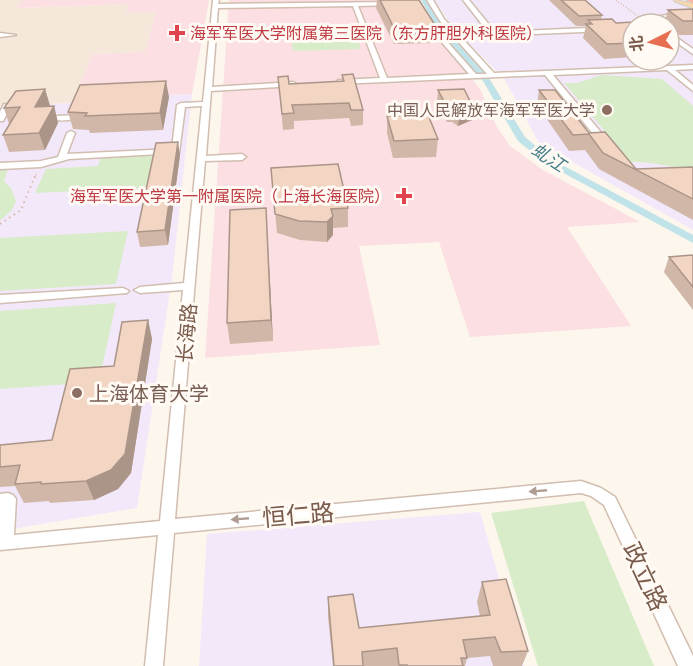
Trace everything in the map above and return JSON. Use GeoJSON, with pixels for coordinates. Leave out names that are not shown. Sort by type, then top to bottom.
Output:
{"type":"FeatureCollection","features":[{"type":"Feature","properties":{"kind":"main road"},"geometry":{"type":"LineString","coordinates":[[677,0],[693,6]]}},
{"type":"Feature","properties":{"kind":"street"},"geometry":{"type":"LineString","coordinates":[[430,0],[454,35],[491,76]]}},
{"type":"Feature","properties":{"kind":"street"},"geometry":{"type":"LineString","coordinates":[[466,0],[493,34]]}},
{"type":"Feature","properties":{"kind":"street"},"geometry":{"type":"LineString","coordinates":[[215,3],[397,3]]}},
{"type":"Feature","properties":{"kind":"street","name":"长海路"},"geometry":{"type":"LineString","coordinates":[[154,666],[169,526],[215,3]]}},
{"type":"Feature","properties":{"kind":"street"},"geometry":{"type":"LineString","coordinates":[[356,4],[384,80]]}},
{"type":"Feature","properties":{"kind":"street"},"geometry":{"type":"LineString","coordinates":[[431,26],[476,76]]}},
{"type":"Feature","properties":{"kind":"street"},"geometry":{"type":"LineString","coordinates":[[442,36],[621,29]]}},
{"type":"Feature","properties":{"kind":"street"},"geometry":{"type":"LineString","coordinates":[[0,35],[13,35]]}},
{"type":"Feature","properties":{"kind":"street"},"geometry":{"type":"LineString","coordinates":[[681,43],[693,52]]}},
{"type":"Feature","properties":{"kind":"street"},"geometry":{"type":"LineString","coordinates":[[337,82],[621,70]]}},
{"type":"Feature","properties":{"kind":"street"},"geometry":{"type":"LineString","coordinates":[[674,72],[693,89]]}},
{"type":"Feature","properties":{"kind":"street"},"geometry":{"type":"LineString","coordinates":[[548,74],[613,151]]}},
{"type":"Feature","properties":{"kind":"street"},"geometry":{"type":"LineString","coordinates":[[207,89],[302,84]]}},
{"type":"Feature","properties":{"kind":"street"},"geometry":{"type":"LineString","coordinates":[[0,166],[41,164],[69,156],[176,151],[182,105],[206,104]]}},
{"type":"Feature","properties":{"kind":"street"},"geometry":{"type":"LineString","coordinates":[[0,119],[7,106]]}},
{"type":"Feature","properties":{"kind":"street"},"geometry":{"type":"LineString","coordinates":[[57,118],[71,117]]}},
{"type":"Feature","properties":{"kind":"street"},"geometry":{"type":"LineString","coordinates":[[61,159],[71,134]]}},
{"type":"Feature","properties":{"kind":"street"},"geometry":{"type":"LineString","coordinates":[[201,159],[242,157]]}},
{"type":"Feature","properties":{"kind":"street"},"geometry":{"type":"LineString","coordinates":[[140,290],[190,286]]}},
{"type":"Feature","properties":{"kind":"street"},"geometry":{"type":"LineString","coordinates":[[0,299],[123,291]]}},
{"type":"Feature","properties":{"kind":"street","name":"恒仁路"},"geometry":{"type":"LineString","coordinates":[[3,543],[581,487],[596,492]]}},
{"type":"Feature","properties":{"kind":"street","name":"政立路"},"geometry":{"type":"LineString","coordinates":[[596,492],[610,501],[688,666]]}},
{"type":"Feature","properties":{"kind":"street"},"geometry":{"type":"LineString","coordinates":[[0,500],[8,499],[3,543]]}},
{"type":"Feature","properties":{"kind":"path"},"geometry":{"type":"LineString","coordinates":[[616,0],[632,12]]}},
{"type":"Feature","properties":{"kind":"path"},"geometry":{"type":"LineString","coordinates":[[0,224],[21,210],[41,164]]}},
{"type":"Feature","properties":{"kind":"shaded area"},"geometry":{"type":"Polygon","coordinates":[[[0,0],[22,0],[17,8],[130,4],[126,13],[156,12],[145,52],[93,54],[71,103],[0,106],[0,0]]]}},
{"type":"Feature","properties":{"kind":"shaded area","name":"海军军医大学附属第三医院（东方肝胆外科医院）"},"geometry":{"type":"Polygon","coordinates":[[[22,0],[209,0],[192,94],[73,99],[93,54],[145,52],[156,12],[126,13],[129,4],[16,8],[22,0]]]}},
{"type":"Feature","properties":{"kind":"shaded area","name":"海军军医大学第一附属医院（上海长海医院）"},"geometry":{"type":"Polygon","coordinates":[[[229,0],[411,0],[423,19],[480,89],[497,127],[510,146],[543,170],[640,222],[567,227],[631,326],[470,337],[439,242],[359,246],[380,345],[205,358],[229,0]]]}},
{"type":"Feature","properties":{"kind":"shaded area","name":"中国人民解放军海军军医大学"},"geometry":{"type":"Polygon","coordinates":[[[434,0],[670,0],[693,8],[693,230],[539,143],[504,78],[454,29],[434,0]]]}},
{"type":"Feature","properties":{"kind":"shaded area","name":"上海体育大学"},"geometry":{"type":"Polygon","coordinates":[[[192,94],[172,278],[137,508],[0,531],[0,106],[71,103],[73,99],[192,94]]]}},
{"type":"Feature","properties":{"kind":"shaded area"},"geometry":{"type":"Polygon","coordinates":[[[480,512],[524,666],[199,666],[207,534],[480,512]]]}},
{"type":"Feature","properties":{"kind":"green space"},"geometry":{"type":"Polygon","coordinates":[[[353,26],[361,49],[293,51],[289,28],[353,26]]]}},
{"type":"Feature","properties":{"kind":"green space"},"geometry":{"type":"Polygon","coordinates":[[[602,75],[662,79],[693,106],[693,169],[631,162],[564,83],[577,83],[602,75]]]}},
{"type":"Feature","properties":{"kind":"green space"},"geometry":{"type":"Polygon","coordinates":[[[153,154],[146,188],[35,193],[46,169],[98,166],[101,156],[153,154]]]}},
{"type":"Feature","properties":{"kind":"green space"},"geometry":{"type":"Polygon","coordinates":[[[0,169],[8,169],[4,181],[11,188],[16,201],[12,210],[0,221],[0,169]]]}},
{"type":"Feature","properties":{"kind":"green space"},"geometry":{"type":"Polygon","coordinates":[[[128,231],[116,284],[0,291],[0,238],[128,231]]]}},
{"type":"Feature","properties":{"kind":"green space"},"geometry":{"type":"Polygon","coordinates":[[[116,303],[99,382],[0,389],[0,311],[116,303]]]}},
{"type":"Feature","properties":{"kind":"green space"},"geometry":{"type":"Polygon","coordinates":[[[584,501],[654,666],[538,666],[491,513],[584,501]]]}},
{"type":"Feature","properties":{"kind":"building"},"geometry":{"type":"Polygon","coordinates":[[[380,0],[419,0],[437,28],[395,30],[380,0]]]}},
{"type":"Feature","properties":{"kind":"building"},"geometry":{"type":"Polygon","coordinates":[[[561,0],[585,0],[602,15],[579,16],[561,0]]]}},
{"type":"Feature","properties":{"kind":"building"},"geometry":{"type":"Polygon","coordinates":[[[693,9],[693,21],[683,21],[681,12],[668,10],[693,9]]]}},
{"type":"Feature","properties":{"kind":"building"},"geometry":{"type":"Polygon","coordinates":[[[612,19],[616,23],[621,23],[621,43],[607,44],[586,24],[592,24],[588,20],[612,19]]]}},
{"type":"Feature","properties":{"kind":"building"},"geometry":{"type":"Polygon","coordinates":[[[353,74],[363,110],[351,110],[349,103],[292,105],[294,113],[282,114],[278,77],[288,76],[289,84],[344,81],[342,75],[353,74]]]}},
{"type":"Feature","properties":{"kind":"building"},"geometry":{"type":"Polygon","coordinates":[[[166,81],[160,113],[85,116],[87,113],[68,112],[80,85],[166,81]]]}},
{"type":"Feature","properties":{"kind":"building"},"geometry":{"type":"Polygon","coordinates":[[[45,89],[35,107],[54,106],[39,133],[3,135],[20,107],[4,108],[16,91],[45,89]]]}},
{"type":"Feature","properties":{"kind":"building"},"geometry":{"type":"Polygon","coordinates":[[[464,89],[473,107],[460,113],[448,109],[438,90],[464,89]]]}},
{"type":"Feature","properties":{"kind":"building"},"geometry":{"type":"Polygon","coordinates":[[[539,90],[555,90],[589,133],[605,132],[636,169],[693,167],[693,199],[603,153],[589,134],[573,135],[539,90]]]}},
{"type":"Feature","properties":{"kind":"building"},"geometry":{"type":"Polygon","coordinates":[[[428,115],[438,139],[394,141],[387,116],[428,115]]]}},
{"type":"Feature","properties":{"kind":"building"},"geometry":{"type":"Polygon","coordinates":[[[178,142],[165,230],[137,232],[156,143],[178,142]]]}},
{"type":"Feature","properties":{"kind":"building"},"geometry":{"type":"Polygon","coordinates":[[[338,164],[348,208],[331,209],[333,216],[327,222],[299,221],[275,214],[271,168],[338,164]]]}},
{"type":"Feature","properties":{"kind":"building"},"geometry":{"type":"Polygon","coordinates":[[[266,208],[271,320],[227,323],[230,210],[266,208]]]}},
{"type":"Feature","properties":{"kind":"building"},"geometry":{"type":"Polygon","coordinates":[[[693,256],[693,287],[669,257],[693,256]]]}},
{"type":"Feature","properties":{"kind":"building"},"geometry":{"type":"Polygon","coordinates":[[[148,320],[125,454],[111,470],[86,481],[15,484],[20,465],[0,467],[0,445],[52,440],[70,369],[114,366],[122,322],[148,320]]]}},
{"type":"Feature","properties":{"kind":"building"},"geometry":{"type":"Polygon","coordinates":[[[506,579],[528,651],[501,652],[495,637],[463,640],[467,658],[461,658],[463,666],[399,665],[397,648],[362,652],[363,666],[334,666],[328,597],[353,594],[359,628],[490,615],[482,582],[506,579]]]}},
{"type":"Feature","properties":{"kind":"waterway","name":"虬江"},"geometry":{"type":"LineString","coordinates":[[424,0],[439,27],[486,80],[521,139],[530,148],[548,161],[693,240]]}},
{"type":"Feature","properties":{"kind":"place","name":"海军军医大学附属第三医院（东方肝胆外科医院）"},"geometry":{"type":"Point","coordinates":[177,33]}},
{"type":"Feature","properties":{"kind":"place","name":"中国人民解放军海军军医大学"},"geometry":{"type":"Point","coordinates":[607,110]}},
{"type":"Feature","properties":{"kind":"place","name":"海军军医大学第一附属医院（上海长海医院）"},"geometry":{"type":"Point","coordinates":[404,196]}},
{"type":"Feature","properties":{"kind":"place","name":"上海体育大学"},"geometry":{"type":"Point","coordinates":[77,393]}}]}
